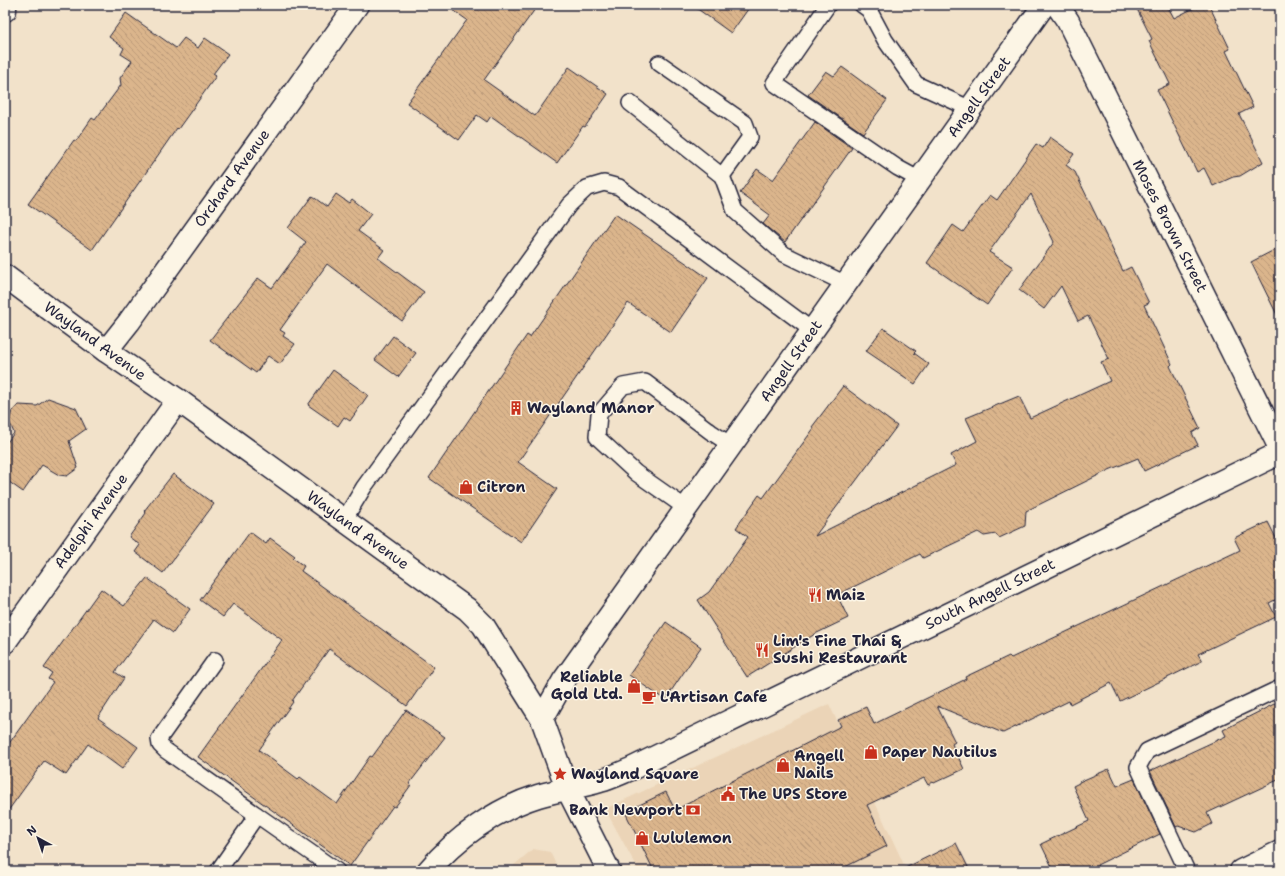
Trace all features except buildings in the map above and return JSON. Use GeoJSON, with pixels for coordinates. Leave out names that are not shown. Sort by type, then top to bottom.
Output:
{"type":"FeatureCollection","features":[{"type":"Feature","properties":{"kind":"street"},"geometry":{"type":"LineString","coordinates":[[5,5],[5,10]]}},
{"type":"Feature","properties":{"kind":"street","name":"Orchard Avenue"},"geometry":{"type":"LineString","coordinates":[[106,351],[133,316],[357,5]]}},
{"type":"Feature","properties":{"kind":"street","name":"Angell Street"},"geometry":{"type":"LineString","coordinates":[[542,719],[564,680],[1044,5]]}},
{"type":"Feature","properties":{"kind":"street","name":"Moses Brown Street"},"geometry":{"type":"LineString","coordinates":[[1057,5],[1068,22],[1280,448]]}},
{"type":"Feature","properties":{"kind":"street","name":"Wayland Avenue"},"geometry":{"type":"LineString","coordinates":[[5,276],[106,351],[178,400],[344,520],[467,610],[483,625],[542,719],[567,788],[608,871]]}},
{"type":"Feature","properties":{"kind":"street","name":"Adelphi Avenue"},"geometry":{"type":"LineString","coordinates":[[5,642],[178,400]]}},
{"type":"Feature","properties":{"kind":"street","name":"South Angell Street"},"geometry":{"type":"LineString","coordinates":[[567,788],[600,782],[631,769],[1280,453]]}},
{"type":"Feature","properties":{"kind":"street"},"geometry":{"type":"LineString","coordinates":[[428,871],[455,845],[476,828],[497,814],[536,796],[567,788]]}},
{"type":"Feature","properties":{"kind":"street"},"geometry":{"type":"LineString","coordinates":[[1241,871],[1280,852]]}},
{"type":"Feature","properties":{"kind":"lane"},"geometry":{"type":"LineString","coordinates":[[828,5],[774,83],[898,168],[920,180]]}},
{"type":"Feature","properties":{"kind":"lane"},"geometry":{"type":"LineString","coordinates":[[862,5],[869,10],[885,40],[916,84],[971,109]]}},
{"type":"Feature","properties":{"kind":"lane"},"geometry":{"type":"LineString","coordinates":[[659,63],[746,124],[750,137],[722,176]]}},
{"type":"Feature","properties":{"kind":"lane"},"geometry":{"type":"LineString","coordinates":[[630,103],[722,176],[735,211],[784,254],[846,284]]}},
{"type":"Feature","properties":{"kind":"lane"},"geometry":{"type":"LineString","coordinates":[[344,520],[364,487],[569,205],[587,188],[604,183],[619,187],[813,331]]}},
{"type":"Feature","properties":{"kind":"lane"},"geometry":{"type":"LineString","coordinates":[[686,508],[636,473],[597,437],[599,414],[623,386],[645,382],[711,432],[731,445]]}},
{"type":"Feature","properties":{"kind":"lane"},"geometry":{"type":"LineString","coordinates":[[215,660],[159,739],[160,745],[337,871]]}},
{"type":"Feature","properties":{"kind":"lane"},"geometry":{"type":"LineString","coordinates":[[1186,871],[1138,766],[1147,751],[1280,688]]}},
{"type":"Feature","properties":{"kind":"lane"},"geometry":{"type":"LineString","coordinates":[[218,871],[257,815]]}},
{"type":"Feature","properties":{"kind":"shaded area"},"geometry":{"type":"Polygon","coordinates":[[[829,704],[907,871],[639,871],[605,809],[829,704]]]}},
{"type":"Feature","properties":{"kind":"shaded area"},"geometry":{"type":"Polygon","coordinates":[[[533,849],[550,852],[559,871],[507,871],[533,849]]]}},
{"type":"Feature","properties":{"kind":"place","name":"Wayland Manor"},"geometry":{"type":"Point","coordinates":[516,408]}},
{"type":"Feature","properties":{"kind":"place","name":"Citron"},"geometry":{"type":"Point","coordinates":[466,487]}},
{"type":"Feature","properties":{"kind":"place","name":"Maiz"},"geometry":{"type":"Point","coordinates":[815,595]}},
{"type":"Feature","properties":{"kind":"place","name":"Lim's Fine Thai & Sushi Restaurant"},"geometry":{"type":"Point","coordinates":[762,650]}},
{"type":"Feature","properties":{"kind":"place","name":"Reliable Gold Ltd."},"geometry":{"type":"Point","coordinates":[634,686]}},
{"type":"Feature","properties":{"kind":"place","name":"L'Artisan Cafe"},"geometry":{"type":"Point","coordinates":[649,697]}},
{"type":"Feature","properties":{"kind":"place","name":"Paper Nautilus"},"geometry":{"type":"Point","coordinates":[871,752]}},
{"type":"Feature","properties":{"kind":"place","name":"Angell Nails"},"geometry":{"type":"Point","coordinates":[783,765]}},
{"type":"Feature","properties":{"kind":"place","name":"Wayland Square"},"geometry":{"type":"Point","coordinates":[560,774]}},
{"type":"Feature","properties":{"kind":"place","name":"The UPS Store"},"geometry":{"type":"Point","coordinates":[728,794]}},
{"type":"Feature","properties":{"kind":"place","name":"Bank Newport"},"geometry":{"type":"Point","coordinates":[693,810]}},
{"type":"Feature","properties":{"kind":"place","name":"Lululemon"},"geometry":{"type":"Point","coordinates":[642,838]}}]}
